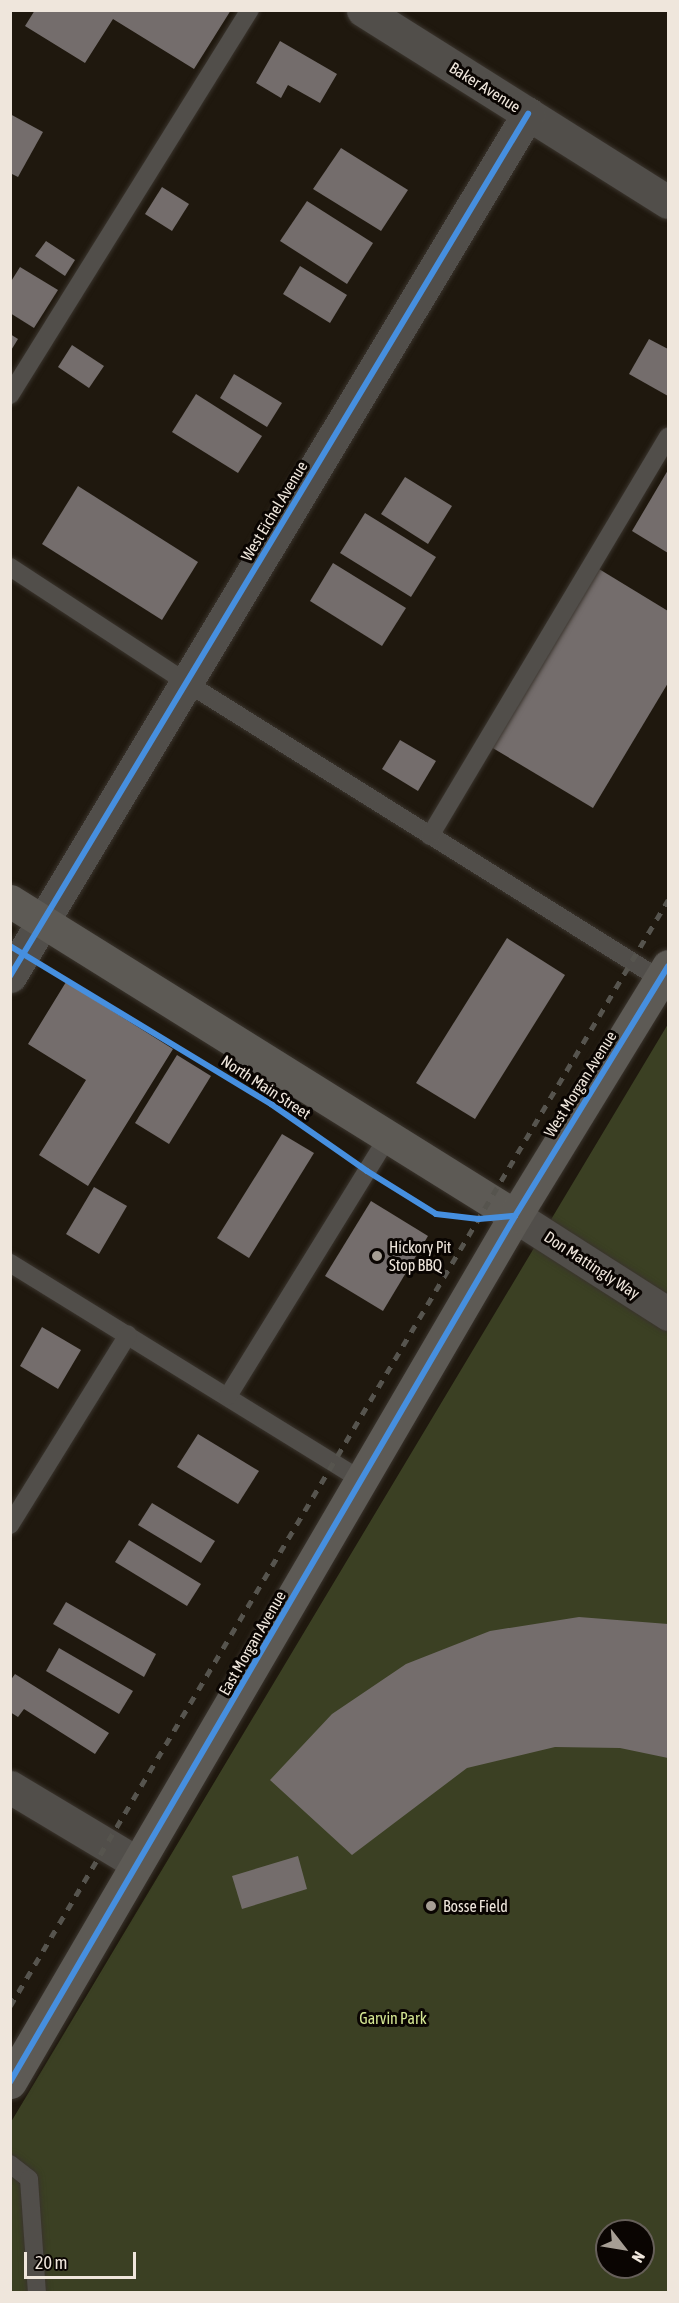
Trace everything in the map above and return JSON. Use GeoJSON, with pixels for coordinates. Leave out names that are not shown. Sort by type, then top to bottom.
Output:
{"type":"FeatureCollection","features":[{"type":"Feature","properties":{"kind":"street","name":"Baker Avenue"},"geometry":{"type":"LineString","coordinates":[[363,10],[669,202]]}},
{"type":"Feature","properties":{"kind":"street","name":"West Eichel Avenue"},"geometry":{"type":"LineString","coordinates":[[10,976],[528,114]]}},
{"type":"Feature","properties":{"kind":"street","name":"North Main Street"},"geometry":{"type":"LineString","coordinates":[[10,901],[515,1216]]}},
{"type":"Feature","properties":{"kind":"street","name":"West Morgan Avenue"},"geometry":{"type":"LineString","coordinates":[[515,1216],[664,973]]}},
{"type":"Feature","properties":{"kind":"street","name":"Don Mattingly Way"},"geometry":{"type":"LineString","coordinates":[[515,1216],[669,1314]]}},
{"type":"Feature","properties":{"kind":"street","name":"East Morgan Avenue"},"geometry":{"type":"LineString","coordinates":[[10,2082],[515,1216]]}},
{"type":"Feature","properties":{"kind":"street"},"geometry":{"type":"LineString","coordinates":[[10,1787],[137,1863]]}},
{"type":"Feature","properties":{"kind":"lane"},"geometry":{"type":"LineString","coordinates":[[10,395],[250,10]]}},
{"type":"Feature","properties":{"kind":"lane"},"geometry":{"type":"LineString","coordinates":[[430,836],[669,437]]}},
{"type":"Feature","properties":{"kind":"lane"},"geometry":{"type":"LineString","coordinates":[[10,567],[187,683],[430,836],[664,973]]}},
{"type":"Feature","properties":{"kind":"lane"},"geometry":{"type":"LineString","coordinates":[[228,1396],[388,1137]]}},
{"type":"Feature","properties":{"kind":"lane"},"geometry":{"type":"LineString","coordinates":[[10,1263],[362,1480]]}},
{"type":"Feature","properties":{"kind":"lane"},"geometry":{"type":"LineString","coordinates":[[10,1525],[128,1335]]}},
{"type":"Feature","properties":{"kind":"lane"},"geometry":{"type":"LineString","coordinates":[[10,2164],[29,2179],[37,2292]]}},
{"type":"Feature","properties":{"kind":"green space","name":"Garvin Park"},"geometry":{"type":"Polygon","coordinates":[[[668,1024],[668,2292],[11,2292],[11,2122],[668,1024]]]}},
{"type":"Feature","properties":{"kind":"building"},"geometry":{"type":"Polygon","coordinates":[[[35,10],[231,10],[194,69],[113,19],[85,63],[25,26],[35,10]]]}},
{"type":"Feature","properties":{"kind":"building"},"geometry":{"type":"Polygon","coordinates":[[[280,41],[337,74],[320,103],[288,85],[281,98],[256,83],[280,41]]]}},
{"type":"Feature","properties":{"kind":"building"},"geometry":{"type":"Polygon","coordinates":[[[10,114],[43,132],[18,177],[10,173],[10,114]]]}},
{"type":"Feature","properties":{"kind":"building"},"geometry":{"type":"Polygon","coordinates":[[[341,148],[408,190],[381,231],[313,189],[341,148]]]}},
{"type":"Feature","properties":{"kind":"building"},"geometry":{"type":"Polygon","coordinates":[[[162,187],[189,204],[172,231],[145,214],[162,187]]]}},
{"type":"Feature","properties":{"kind":"building"},"geometry":{"type":"Polygon","coordinates":[[[307,201],[373,243],[347,284],[280,241],[307,201]]]}},
{"type":"Feature","properties":{"kind":"building"},"geometry":{"type":"Polygon","coordinates":[[[46,241],[75,260],[65,276],[35,256],[46,241]]]}},
{"type":"Feature","properties":{"kind":"building"},"geometry":{"type":"Polygon","coordinates":[[[300,266],[347,295],[330,323],[283,294],[300,266]]]}},
{"type":"Feature","properties":{"kind":"building"},"geometry":{"type":"Polygon","coordinates":[[[20,267],[58,290],[34,328],[10,313],[10,283],[20,267]]]}},
{"type":"Feature","properties":{"kind":"building"},"geometry":{"type":"Polygon","coordinates":[[[10,334],[18,339],[10,352],[10,334]]]}},
{"type":"Feature","properties":{"kind":"building"},"geometry":{"type":"Polygon","coordinates":[[[649,339],[668,349],[668,396],[629,374],[649,339]]]}},
{"type":"Feature","properties":{"kind":"building"},"geometry":{"type":"Polygon","coordinates":[[[72,345],[104,366],[89,388],[58,367],[72,345]]]}},
{"type":"Feature","properties":{"kind":"building"},"geometry":{"type":"Polygon","coordinates":[[[234,374],[282,403],[267,427],[220,398],[234,374]]]}},
{"type":"Feature","properties":{"kind":"building"},"geometry":{"type":"Polygon","coordinates":[[[196,394],[262,436],[238,473],[172,432],[196,394]]]}},
{"type":"Feature","properties":{"kind":"building"},"geometry":{"type":"Polygon","coordinates":[[[668,470],[668,553],[632,531],[668,470]]]}},
{"type":"Feature","properties":{"kind":"building"},"geometry":{"type":"Polygon","coordinates":[[[405,477],[452,506],[428,544],[381,514],[405,477]]]}},
{"type":"Feature","properties":{"kind":"building"},"geometry":{"type":"Polygon","coordinates":[[[78,486],[198,562],[162,620],[42,544],[78,486]]]}},
{"type":"Feature","properties":{"kind":"building"},"geometry":{"type":"Polygon","coordinates":[[[365,513],[436,557],[411,597],[340,553],[365,513]]]}},
{"type":"Feature","properties":{"kind":"building"},"geometry":{"type":"Polygon","coordinates":[[[333,563],[406,608],[382,646],[310,601],[333,563]]]}},
{"type":"Feature","properties":{"kind":"building"},"geometry":{"type":"Polygon","coordinates":[[[599,569],[668,611],[668,683],[593,808],[491,747],[599,569]]]}},
{"type":"Feature","properties":{"kind":"building"},"geometry":{"type":"Polygon","coordinates":[[[400,740],[436,761],[418,791],[382,769],[400,740]]]}},
{"type":"Feature","properties":{"kind":"building"},"geometry":{"type":"Polygon","coordinates":[[[507,938],[565,975],[475,1119],[416,1083],[507,938]]]}},
{"type":"Feature","properties":{"kind":"building"},"geometry":{"type":"Polygon","coordinates":[[[66,982],[173,1049],[88,1186],[39,1155],[86,1080],[28,1044],[66,982]]]}},
{"type":"Feature","properties":{"kind":"building"},"geometry":{"type":"Polygon","coordinates":[[[177,1055],[211,1076],[169,1144],[135,1123],[177,1055]]]}},
{"type":"Feature","properties":{"kind":"building"},"geometry":{"type":"Polygon","coordinates":[[[282,1134],[314,1153],[249,1258],[217,1238],[282,1134]]]}},
{"type":"Feature","properties":{"kind":"building"},"geometry":{"type":"Polygon","coordinates":[[[94,1187],[127,1206],[99,1254],[66,1234],[94,1187]]]}},
{"type":"Feature","properties":{"kind":"building","name":"Hickory Pit Stop BBQ"},"geometry":{"type":"Polygon","coordinates":[[[371,1201],[428,1236],[383,1311],[325,1276],[371,1201]]]}},
{"type":"Feature","properties":{"kind":"building"},"geometry":{"type":"Polygon","coordinates":[[[42,1327],[81,1350],[58,1389],[20,1366],[42,1327]]]}},
{"type":"Feature","properties":{"kind":"building"},"geometry":{"type":"Polygon","coordinates":[[[198,1434],[259,1471],[238,1504],[177,1467],[198,1434]]]}},
{"type":"Feature","properties":{"kind":"building"},"geometry":{"type":"Polygon","coordinates":[[[152,1503],[215,1541],[201,1563],[138,1525],[152,1503]]]}},
{"type":"Feature","properties":{"kind":"building"},"geometry":{"type":"Polygon","coordinates":[[[129,1540],[201,1584],[187,1606],[115,1562],[129,1540]]]}},
{"type":"Feature","properties":{"kind":"building"},"geometry":{"type":"Polygon","coordinates":[[[66,1602],[156,1654],[144,1677],[53,1624],[66,1602]]]}},
{"type":"Feature","properties":{"kind":"building"},"geometry":{"type":"Polygon","coordinates":[[[579,1617],[668,1624],[668,1758],[620,1748],[555,1747],[467,1768],[352,1855],[270,1780],[332,1714],[406,1664],[490,1631],[579,1617]]]}},
{"type":"Feature","properties":{"kind":"building"},"geometry":{"type":"Polygon","coordinates":[[[59,1648],[133,1691],[119,1714],[46,1671],[59,1648]]]}},
{"type":"Feature","properties":{"kind":"building"},"geometry":{"type":"Polygon","coordinates":[[[15,1674],[109,1733],[95,1754],[24,1709],[18,1717],[10,1712],[10,1681],[15,1674]]]}},
{"type":"Feature","properties":{"kind":"building"},"geometry":{"type":"Polygon","coordinates":[[[298,1856],[307,1889],[242,1909],[232,1876],[298,1856]]]}},
{"type":"Feature","properties":{"kind":"railway"},"geometry":{"type":"LineString","coordinates":[[10,2006],[668,900]]}},
{"type":"Feature","properties":{"kind":"cycle path"},"geometry":{"type":"LineString","coordinates":[[10,976],[528,114]]}},
{"type":"Feature","properties":{"kind":"cycle path"},"geometry":{"type":"LineString","coordinates":[[10,946],[271,1104],[367,1171],[436,1214],[479,1219],[515,1216]]}},
{"type":"Feature","properties":{"kind":"cycle path"},"geometry":{"type":"LineString","coordinates":[[10,2082],[515,1216],[668,966]]}},
{"type":"Feature","properties":{"kind":"place","name":"Hickory Pit Stop BBQ"},"geometry":{"type":"Point","coordinates":[377,1256]}},
{"type":"Feature","properties":{"kind":"place","name":"Bosse Field"},"geometry":{"type":"Point","coordinates":[431,1906]}}]}
